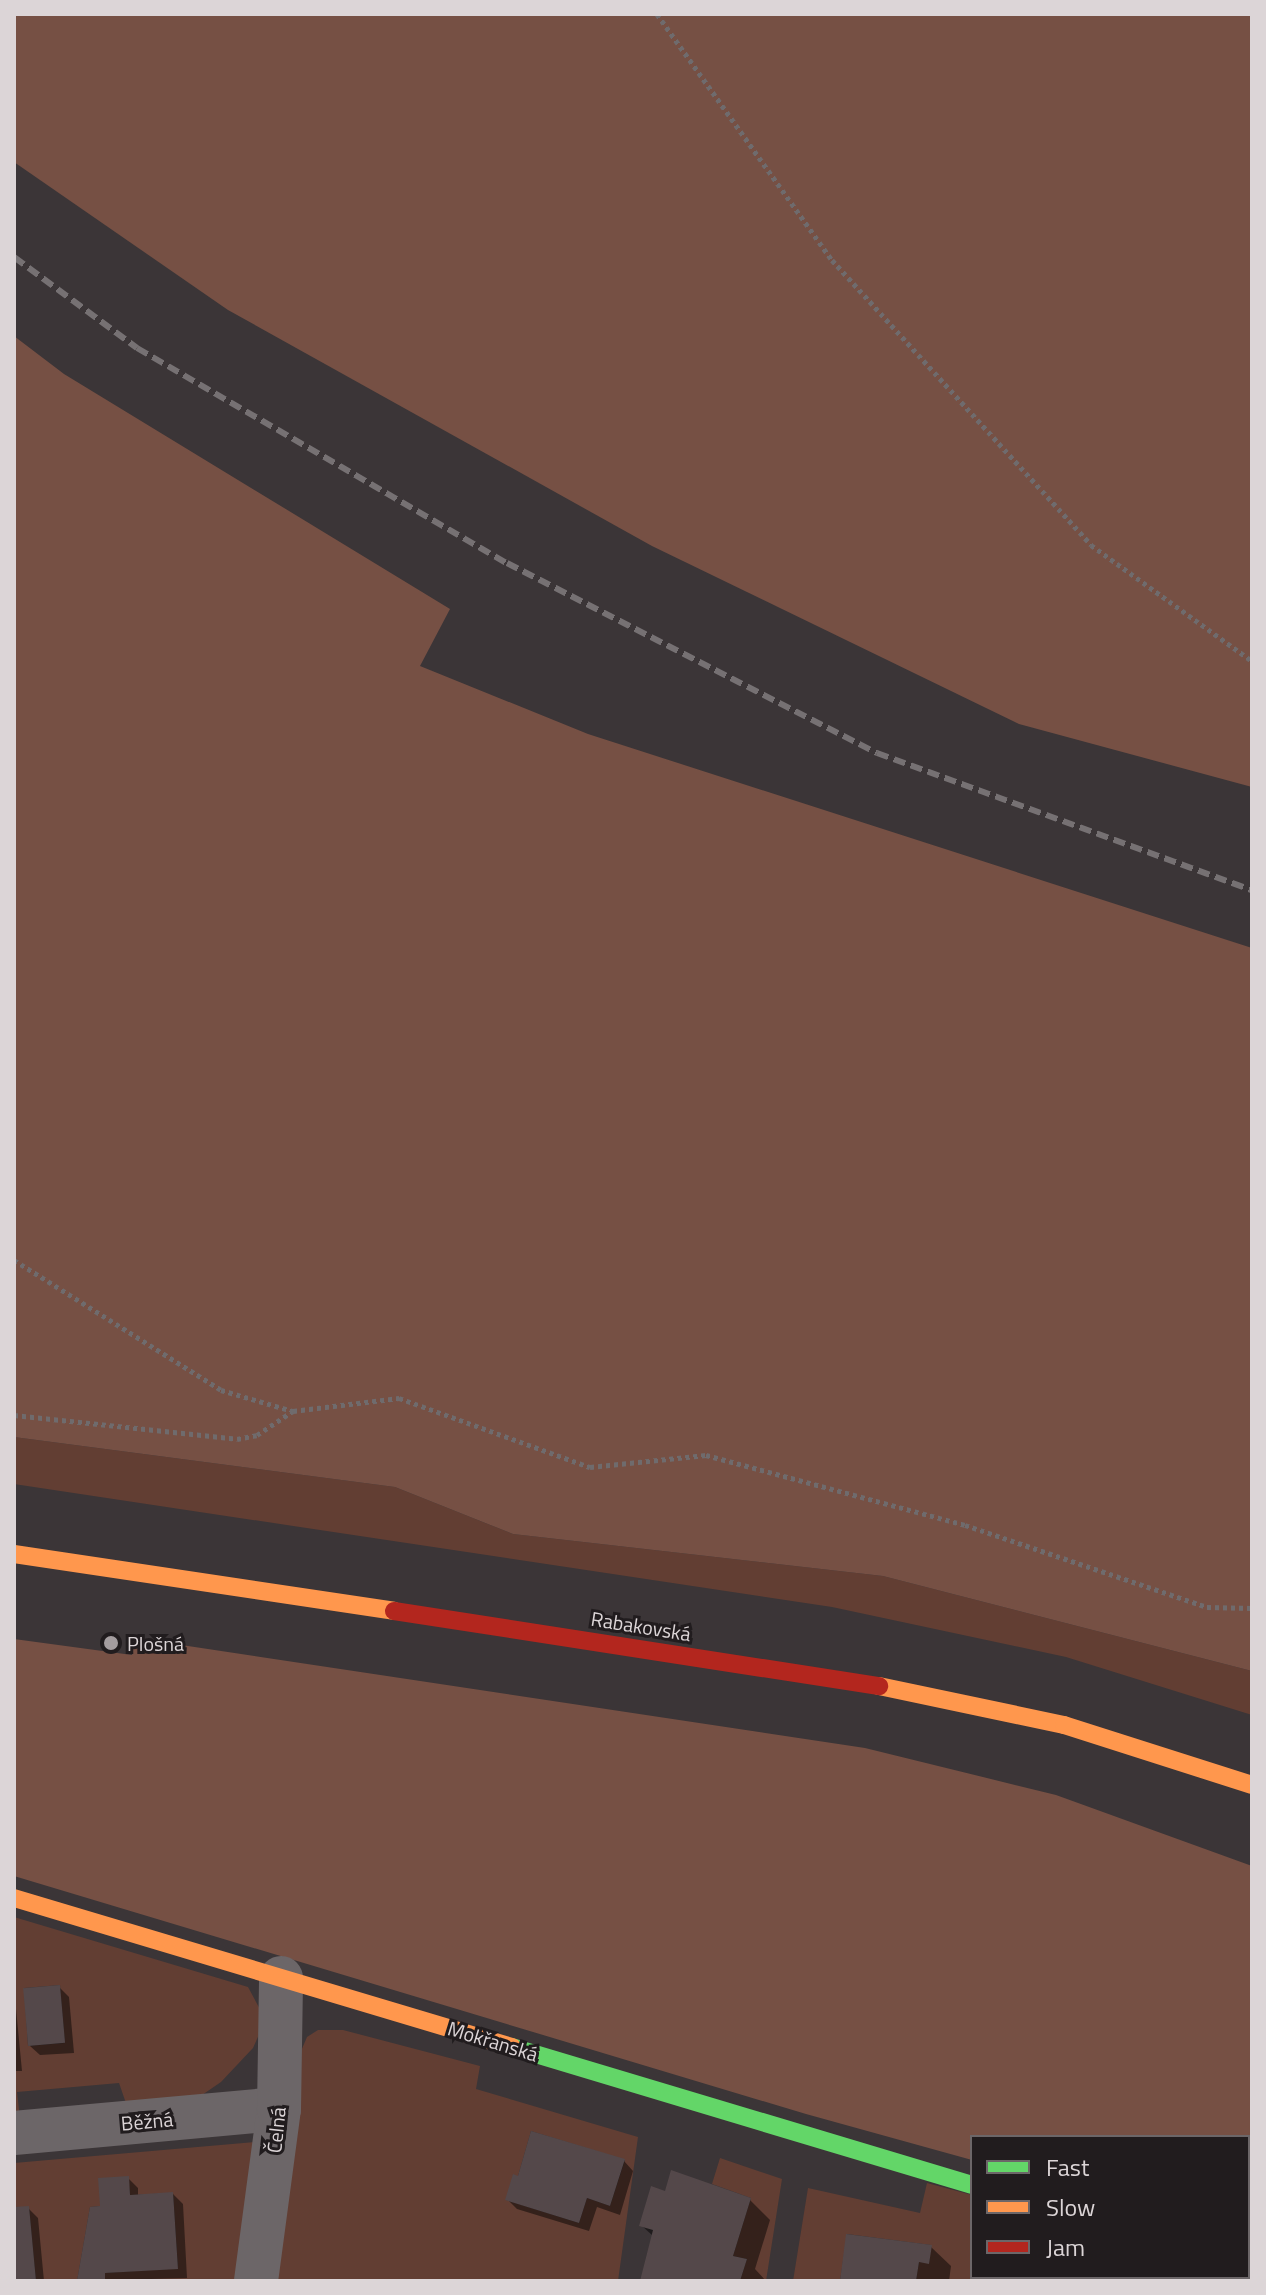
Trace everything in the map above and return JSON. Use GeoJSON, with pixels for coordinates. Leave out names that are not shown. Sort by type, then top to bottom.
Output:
{"type":"FeatureCollection","features":[{"type":"Feature","properties":{"kind":"main road","name":"Rabakovská"},"geometry":{"type":"LineString","coordinates":[[14,1554],[844,1679],[1064,1725],[1252,1785]]}},
{"type":"Feature","properties":{"kind":"main road","name":"Mokřanská"},"geometry":{"type":"LineString","coordinates":[[14,1898],[970,2184]]}},
{"type":"Feature","properties":{"kind":"street","name":"Čelná"},"geometry":{"type":"LineString","coordinates":[[256,2281],[279,2109],[281,1978]]}},
{"type":"Feature","properties":{"kind":"street","name":"Běžná"},"geometry":{"type":"LineString","coordinates":[[14,2133],[279,2109]]}},
{"type":"Feature","properties":{"kind":"path"},"geometry":{"type":"LineString","coordinates":[[657,14],[832,260],[1091,545],[1252,661]]}},
{"type":"Feature","properties":{"kind":"path"},"geometry":{"type":"LineString","coordinates":[[14,1260],[221,1390],[293,1411],[399,1398],[590,1467],[706,1455],[965,1525],[1207,1607],[1252,1608]]}},
{"type":"Feature","properties":{"kind":"path"},"geometry":{"type":"LineString","coordinates":[[14,1415],[237,1439],[257,1435],[293,1411]]}},
{"type":"Feature","properties":{"kind":"shaded area"},"geometry":{"type":"Polygon","coordinates":[[[14,14],[1252,14],[1252,787],[1019,724],[652,546],[228,310],[14,162],[14,14]]]}},
{"type":"Feature","properties":{"kind":"shaded area"},"geometry":{"type":"Polygon","coordinates":[[[14,336],[64,374],[450,609],[420,666],[588,734],[1252,948],[1252,1671],[883,1576],[513,1534],[395,1487],[14,1437],[14,336]]]}},
{"type":"Feature","properties":{"kind":"shaded area"},"geometry":{"type":"Polygon","coordinates":[[[14,1437],[395,1487],[513,1534],[883,1576],[1252,1671],[1252,1715],[1066,1657],[832,1607],[14,1484],[14,1437]]]}},
{"type":"Feature","properties":{"kind":"shaded area"},"geometry":{"type":"Polygon","coordinates":[[[135,1638],[865,1748],[1056,1795],[1252,1866],[1252,2244],[1250,2135],[970,2135],[970,2159],[806,2114],[14,1876],[14,1639],[132,1655],[135,1638]]]}},
{"type":"Feature","properties":{"kind":"shaded area"},"geometry":{"type":"Polygon","coordinates":[[[14,1917],[248,1987],[262,2013],[261,2030],[253,2048],[221,2082],[202,2095],[128,2109],[119,2083],[17,2092],[20,2118],[14,2118],[14,1917]],[[60,1985],[24,1988],[28,2046],[65,2043],[60,1985]]]}},
{"type":"Feature","properties":{"kind":"shaded area"},"geometry":{"type":"Polygon","coordinates":[[[318,2030],[343,2030],[480,2066],[476,2089],[638,2137],[618,2281],[274,2281],[298,2058],[307,2037],[318,2030]],[[531,2131],[518,2176],[506,2200],[579,2223],[587,2198],[610,2206],[625,2160],[531,2131]]]}},
{"type":"Feature","properties":{"kind":"shaded area"},"geometry":{"type":"Polygon","coordinates":[[[255,2142],[236,2281],[105,2281],[105,2273],[178,2268],[173,2193],[130,2195],[128,2176],[100,2206],[90,2207],[77,2281],[36,2281],[29,2207],[14,2207],[14,2163],[255,2142]]]}},
{"type":"Feature","properties":{"kind":"shaded area"},"geometry":{"type":"Polygon","coordinates":[[[720,2158],[782,2179],[766,2281],[740,2281],[747,2259],[733,2256],[751,2198],[712,2184],[720,2158]]]}},
{"type":"Feature","properties":{"kind":"shaded area"},"geometry":{"type":"Polygon","coordinates":[[[927,2183],[970,2194],[970,2279],[1086,2281],[916,2281],[919,2262],[929,2263],[931,2245],[847,2234],[840,2281],[793,2281],[808,2188],[920,2213],[927,2183]]]}},
{"type":"Feature","properties":{"kind":"building"},"geometry":{"type":"Polygon","coordinates":[[[60,1985],[65,2043],[28,2046],[23,1988],[60,1985]]]}},
{"type":"Feature","properties":{"kind":"building"},"geometry":{"type":"Polygon","coordinates":[[[531,2131],[625,2159],[610,2206],[587,2198],[579,2223],[505,2200],[513,2174],[518,2176],[531,2131]]]}},
{"type":"Feature","properties":{"kind":"building"},"geometry":{"type":"Polygon","coordinates":[[[671,2170],[751,2198],[733,2256],[747,2259],[740,2281],[640,2281],[653,2230],[639,2226],[651,2186],[665,2191],[671,2170]]]}},
{"type":"Feature","properties":{"kind":"building"},"geometry":{"type":"Polygon","coordinates":[[[129,2176],[130,2195],[173,2192],[178,2269],[105,2273],[105,2281],[77,2281],[90,2207],[100,2206],[98,2178],[129,2176]]]}},
{"type":"Feature","properties":{"kind":"building"},"geometry":{"type":"Polygon","coordinates":[[[29,2206],[36,2281],[14,2281],[14,2207],[29,2206]]]}},
{"type":"Feature","properties":{"kind":"building"},"geometry":{"type":"Polygon","coordinates":[[[846,2234],[932,2245],[929,2264],[919,2262],[916,2281],[840,2281],[846,2234]]]}},
{"type":"Feature","properties":{"kind":"railway"},"geometry":{"type":"LineString","coordinates":[[14,257],[137,348],[507,563],[877,753],[1252,890]]}},
{"type":"Feature","properties":{"kind":"traffic: fast"},"geometry":{"type":"LineString","coordinates":[[512,2047],[970,2184]]}},
{"type":"Feature","properties":{"kind":"traffic: slow"},"geometry":{"type":"LineString","coordinates":[[14,1554],[394,1611]]}},
{"type":"Feature","properties":{"kind":"traffic: slow"},"geometry":{"type":"LineString","coordinates":[[879,1686],[1064,1725],[1252,1785]]}},
{"type":"Feature","properties":{"kind":"traffic: slow"},"geometry":{"type":"LineString","coordinates":[[14,1898],[512,2047]]}},
{"type":"Feature","properties":{"kind":"traffic: jam"},"geometry":{"type":"LineString","coordinates":[[394,1611],[879,1686]]}},
{"type":"Feature","properties":{"kind":"place","name":"Plošná"},"geometry":{"type":"Point","coordinates":[111,1643]}}]}
